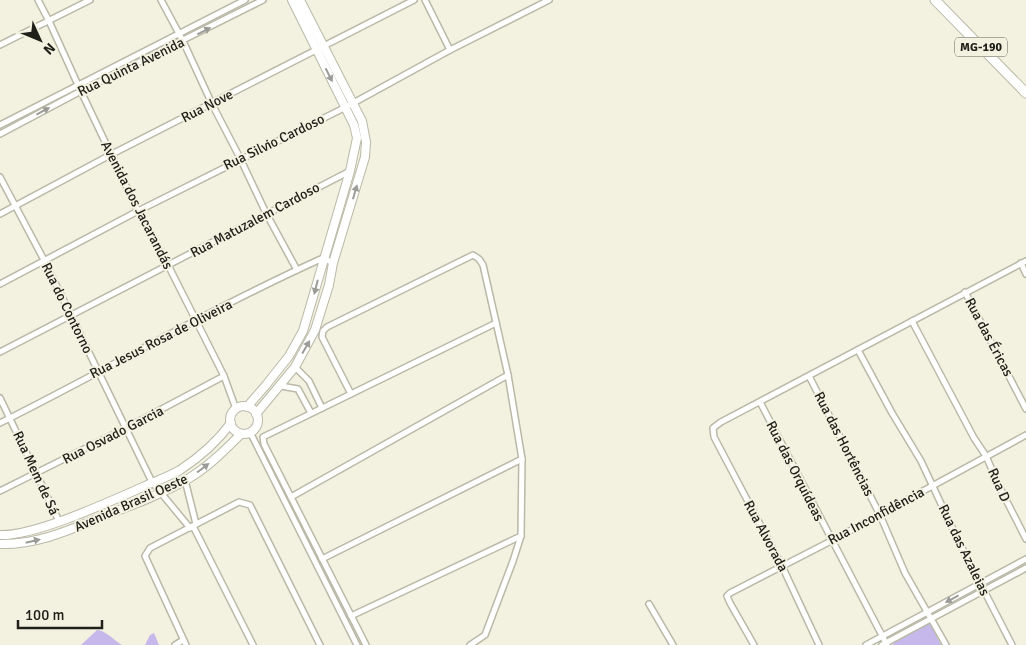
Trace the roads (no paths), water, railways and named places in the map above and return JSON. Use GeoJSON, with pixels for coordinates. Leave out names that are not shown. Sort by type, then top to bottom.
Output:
{"type":"FeatureCollection","features":[{"type":"Feature","properties":{"kind":"main road","name":"MG-190"},"geometry":{"type":"LineString","coordinates":[[935,0],[1026,93]]}},
{"type":"Feature","properties":{"kind":"street","name":"Avenida dos Jacarandás"},"geometry":{"type":"LineString","coordinates":[[38,0],[50,20],[138,211],[168,265],[224,376],[236,409]]}},
{"type":"Feature","properties":{"kind":"street"},"geometry":{"type":"LineString","coordinates":[[0,45],[90,0]]}},
{"type":"Feature","properties":{"kind":"street"},"geometry":{"type":"LineString","coordinates":[[161,0],[183,41],[266,213],[297,270]]}},
{"type":"Feature","properties":{"kind":"street","name":"Rua Quinta Avenida"},"geometry":{"type":"LineString","coordinates":[[0,134],[179,33],[244,0]]}},
{"type":"Feature","properties":{"kind":"street","name":"Rua Quinta Avenida"},"geometry":{"type":"LineString","coordinates":[[0,125],[183,41],[263,0]]}},
{"type":"Feature","properties":{"kind":"street"},"geometry":{"type":"LineString","coordinates":[[256,414],[281,386],[315,330],[365,157],[366,133],[362,121],[353,102],[292,0]]}},
{"type":"Feature","properties":{"kind":"street"},"geometry":{"type":"LineString","coordinates":[[247,407],[256,414],[258,422],[254,430],[241,434],[231,424],[232,415],[236,409],[247,407],[266,385],[289,356],[303,331],[350,171],[357,138],[354,125],[300,0]]}},
{"type":"Feature","properties":{"kind":"street","name":"Rua Nove"},"geometry":{"type":"LineString","coordinates":[[0,214],[112,154],[414,0]]}},
{"type":"Feature","properties":{"kind":"street"},"geometry":{"type":"LineString","coordinates":[[425,0],[450,50]]}},
{"type":"Feature","properties":{"kind":"street","name":"Rua Silvio Cardoso"},"geometry":{"type":"LineString","coordinates":[[0,284],[240,158],[346,107],[450,50],[549,0]]}},
{"type":"Feature","properties":{"kind":"street","name":"Rua Matuzalem Cardoso"},"geometry":{"type":"LineString","coordinates":[[0,352],[350,171]]}},
{"type":"Feature","properties":{"kind":"street","name":"Rua do Contorno"},"geometry":{"type":"LineString","coordinates":[[0,177],[44,260],[152,482],[160,493],[193,526]]}},
{"type":"Feature","properties":{"kind":"street"},"geometry":{"type":"LineString","coordinates":[[351,394],[322,337],[323,331],[327,327],[473,255],[479,259],[483,265],[508,375],[522,459],[520,536],[513,561],[485,635],[470,645]]}},
{"type":"Feature","properties":{"kind":"street"},"geometry":{"type":"LineString","coordinates":[[323,258],[333,263]]}},
{"type":"Feature","properties":{"kind":"street","name":"Rua Jesus Rosa de Oliveira"},"geometry":{"type":"LineString","coordinates":[[0,423],[195,320],[323,258]]}},
{"type":"Feature","properties":{"kind":"street"},"geometry":{"type":"LineString","coordinates":[[760,402],[1023,262],[1026,274]]}},
{"type":"Feature","properties":{"kind":"street","name":"Rua das Éricas"},"geometry":{"type":"LineString","coordinates":[[964,292],[1026,409]]}},
{"type":"Feature","properties":{"kind":"street","name":"Rua D"},"geometry":{"type":"LineString","coordinates":[[912,321],[974,438],[986,456],[1026,539]]}},
{"type":"Feature","properties":{"kind":"street"},"geometry":{"type":"LineString","coordinates":[[366,645],[264,444],[263,437],[496,322]]}},
{"type":"Feature","properties":{"kind":"street","name":"Rua das Azaleias"},"geometry":{"type":"LineString","coordinates":[[858,350],[892,413],[921,461],[980,584],[1012,645]]}},
{"type":"Feature","properties":{"kind":"street"},"geometry":{"type":"LineString","coordinates":[[289,356],[309,381],[322,408]]}},
{"type":"Feature","properties":{"kind":"street"},"geometry":{"type":"LineString","coordinates":[[291,497],[508,375]]}},
{"type":"Feature","properties":{"kind":"street","name":"Rua Osvado Garcia"},"geometry":{"type":"LineString","coordinates":[[0,492],[224,376]]}},
{"type":"Feature","properties":{"kind":"street","name":"Rua das Hortências"},"geometry":{"type":"LineString","coordinates":[[809,376],[880,515],[905,573],[946,645]]}},
{"type":"Feature","properties":{"kind":"street"},"geometry":{"type":"LineString","coordinates":[[281,386],[298,389],[311,413]]}},
{"type":"Feature","properties":{"kind":"street","name":"Rua Mem de Sá"},"geometry":{"type":"LineString","coordinates":[[0,398],[59,521]]}},
{"type":"Feature","properties":{"kind":"street","name":"Rua Alvorada"},"geometry":{"type":"LineString","coordinates":[[760,402],[713,428],[714,437],[782,566],[819,645]]}},
{"type":"Feature","properties":{"kind":"street","name":"Rua das Orquídeas"},"geometry":{"type":"LineString","coordinates":[[760,402],[882,636],[884,644]]}},
{"type":"Feature","properties":{"kind":"street","name":"Avenida Brasil Oeste"},"geometry":{"type":"LineString","coordinates":[[0,535],[16,534],[59,521],[178,471],[197,458],[220,438],[231,424]]}},
{"type":"Feature","properties":{"kind":"street"},"geometry":{"type":"LineString","coordinates":[[250,432],[357,645]]}},
{"type":"Feature","properties":{"kind":"street","name":"Avenida Brasil Oeste"},"geometry":{"type":"LineString","coordinates":[[0,544],[11,545],[36,541],[64,532],[160,493],[186,480],[218,457],[241,434]]}},
{"type":"Feature","properties":{"kind":"street","name":"Rua Inconfidência"},"geometry":{"type":"LineString","coordinates":[[754,645],[728,597],[731,591],[831,541],[1026,435]]}},
{"type":"Feature","properties":{"kind":"street"},"geometry":{"type":"LineString","coordinates":[[322,559],[522,459]]}},
{"type":"Feature","properties":{"kind":"street"},"geometry":{"type":"LineString","coordinates":[[186,480],[193,526],[253,645]]}},
{"type":"Feature","properties":{"kind":"street"},"geometry":{"type":"LineString","coordinates":[[175,645],[185,642],[145,556],[150,548],[240,502],[250,505],[320,645]]}},
{"type":"Feature","properties":{"kind":"street"},"geometry":{"type":"LineString","coordinates":[[351,616],[520,536]]}},
{"type":"Feature","properties":{"kind":"street"},"geometry":{"type":"LineString","coordinates":[[866,645],[1026,559]]}},
{"type":"Feature","properties":{"kind":"street"},"geometry":{"type":"LineString","coordinates":[[884,644],[1026,568]]}},
{"type":"Feature","properties":{"kind":"street"},"geometry":{"type":"LineString","coordinates":[[649,604],[672,645]]}}]}
